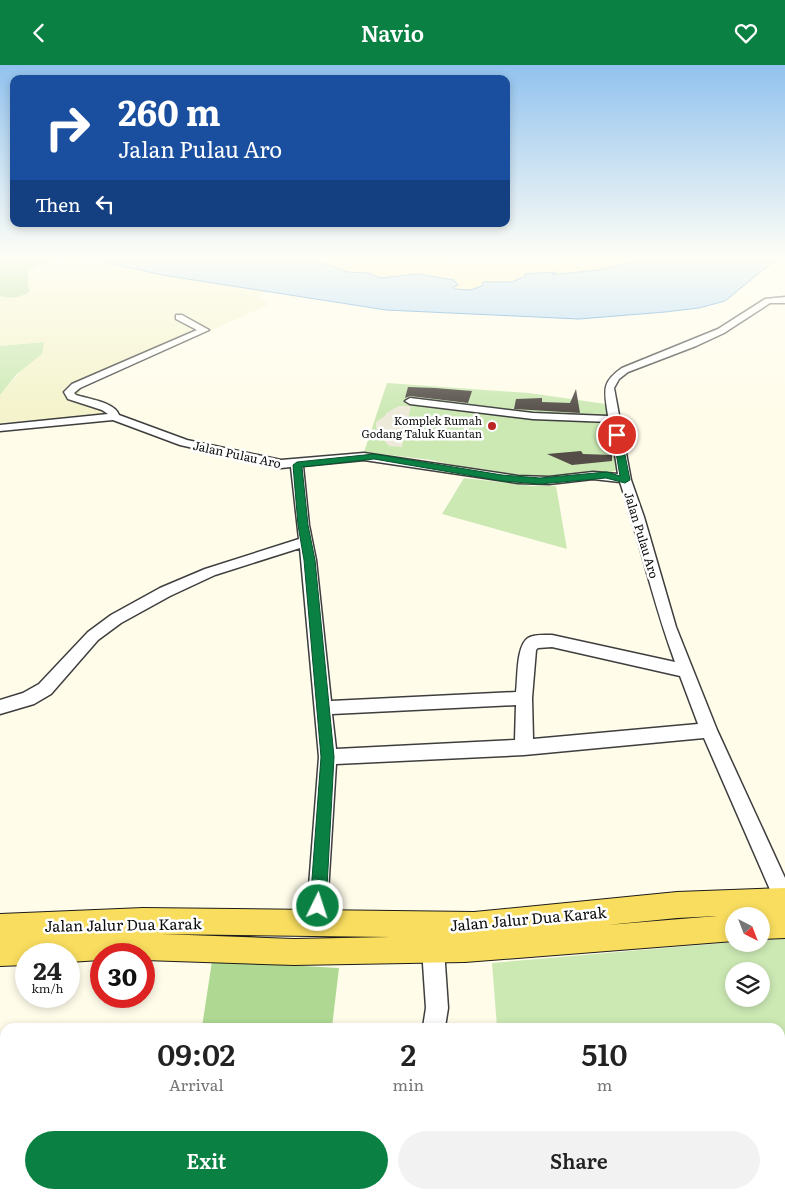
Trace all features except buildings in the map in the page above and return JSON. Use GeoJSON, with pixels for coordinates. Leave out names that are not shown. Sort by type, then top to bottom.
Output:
{"type":"FeatureCollection","features":[{"type":"Feature","properties":{"kind":"main road","name":"Jalan Jalur Dua Karak"},"geometry":{"type":"LineString","coordinates":[[0,927],[143,921],[316,925],[474,925],[677,905],[785,901]]}},
{"type":"Feature","properties":{"kind":"main road"},"geometry":{"type":"LineString","coordinates":[[770,926],[785,925]]}},
{"type":"Feature","properties":{"kind":"main road","name":"Jalan Jalur Dua Karak"},"geometry":{"type":"LineString","coordinates":[[0,953],[118,946],[294,952],[465,949],[725,929]]}},
{"type":"Feature","properties":{"kind":"street"},"geometry":{"type":"LineString","coordinates":[[625,480],[608,388],[615,377],[625,370],[693,344],[721,331],[756,309]]}},
{"type":"Feature","properties":{"kind":"street"},"geometry":{"type":"LineString","coordinates":[[114,417],[113,412],[106,407],[72,397],[69,392],[76,386],[204,329],[179,317]]}},
{"type":"Feature","properties":{"kind":"street"},"geometry":{"type":"LineString","coordinates":[[410,401],[533,416],[614,419]]}},
{"type":"Feature","properties":{"kind":"street","name":"Jalan Pulau Aro"},"geometry":{"type":"LineString","coordinates":[[0,428],[114,417],[184,443],[257,461],[297,465],[374,457],[502,478],[540,481],[607,475],[625,480],[638,517],[668,627],[708,730],[785,901]]}},
{"type":"Feature","properties":{"kind":"street"},"geometry":{"type":"LineString","coordinates":[[297,465],[328,757],[316,925]]}},
{"type":"Feature","properties":{"kind":"street"},"geometry":{"type":"LineString","coordinates":[[0,707],[28,699],[45,689],[93,636],[116,619],[165,591],[210,572],[306,541]]}},
{"type":"Feature","properties":{"kind":"street"},"geometry":{"type":"LineString","coordinates":[[524,747],[524,698],[528,648],[534,642],[542,641],[686,671]]}},
{"type":"Feature","properties":{"kind":"street"},"geometry":{"type":"LineString","coordinates":[[323,708],[524,698]]}},
{"type":"Feature","properties":{"kind":"street"},"geometry":{"type":"LineString","coordinates":[[328,757],[524,747],[708,730]]}},
{"type":"Feature","properties":{"kind":"street"},"geometry":{"type":"LineString","coordinates":[[433,949],[437,1008],[435,1023]]}},
{"type":"Feature","properties":{"kind":"green space"},"geometry":{"type":"Polygon","coordinates":[[[0,309],[259,309],[80,389],[79,397],[111,414],[0,423],[0,395],[43,342],[0,346],[0,309]]]}},
{"type":"Feature","properties":{"kind":"green space"},"geometry":{"type":"Polygon","coordinates":[[[44,342],[42,354],[17,374],[0,395],[0,346],[44,342]]]}},
{"type":"Feature","properties":{"kind":"green space","name":"Komplek Rumah Godang Taluk Kuantan"},"geometry":{"type":"Polygon","coordinates":[[[387,383],[529,393],[606,404],[619,469],[609,473],[539,477],[476,470],[431,460],[364,452],[387,383]]]}},
{"type":"Feature","properties":{"kind":"green space"},"geometry":{"type":"Polygon","coordinates":[[[464,478],[533,486],[556,486],[567,549],[442,514],[464,478]]]}},
{"type":"Feature","properties":{"kind":"green space"},"geometry":{"type":"Polygon","coordinates":[[[785,938],[785,1023],[497,1023],[492,963],[725,943],[725,953],[770,953],[770,939],[785,938]]]}},
{"type":"Feature","properties":{"kind":"green space"},"geometry":{"type":"Polygon","coordinates":[[[212,961],[339,968],[332,1023],[203,1023],[212,961]]]}},
{"type":"Feature","properties":{"kind":"shaded area"},"geometry":{"type":"Polygon","coordinates":[[[399,406],[411,406],[408,419],[410,421],[424,418],[423,425],[417,427],[422,431],[419,436],[408,431],[405,433],[402,447],[389,446],[380,436],[381,433],[376,428],[376,422],[385,416],[386,413],[399,406]]]}},
{"type":"Feature","properties":{"kind":"water"},"geometry":{"type":"Polygon","coordinates":[[[379,309],[692,309],[579,319],[379,309]]]}},
{"type":"Feature","properties":{"kind":"place","name":"Komplek Rumah Godang Taluk Kuantan"},"geometry":{"type":"Point","coordinates":[492,426]}},
{"type":"Feature","properties":{"kind":"route"},"geometry":{"type":"LineString","coordinates":[[318,906],[328,757],[309,560],[303,525],[297,465],[351,457],[374,457],[502,478],[540,481],[607,475],[625,480],[617,435]]}}]}
